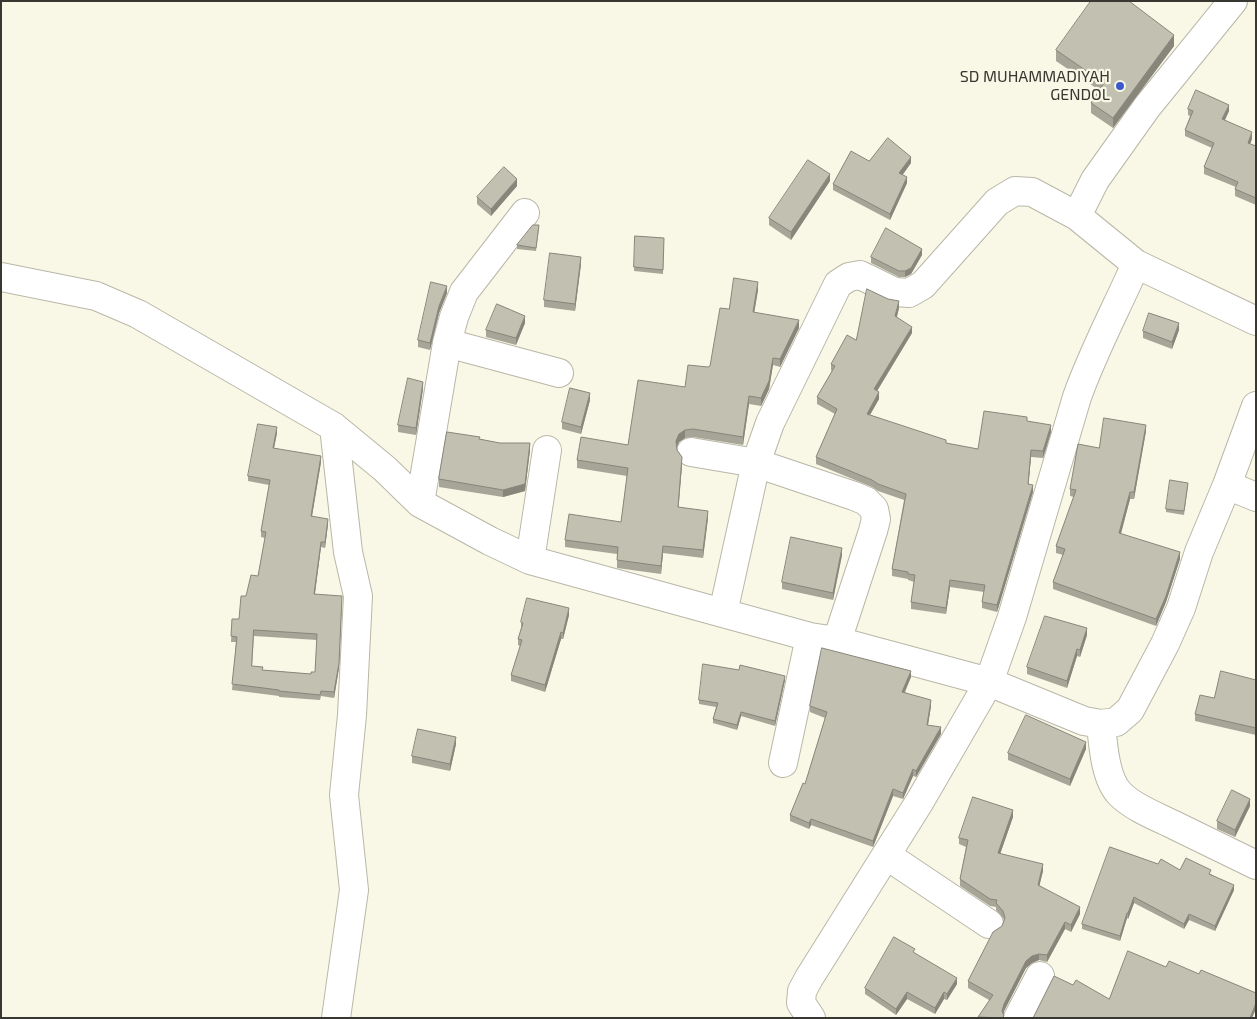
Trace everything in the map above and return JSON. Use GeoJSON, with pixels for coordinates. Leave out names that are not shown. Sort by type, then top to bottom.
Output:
{"type":"FeatureCollection","features":[{"type":"Feature","properties":{"kind":"street"},"geometry":{"type":"LineString","coordinates":[[1077,216],[1095,180],[1147,107],[1233,1]]}},
{"type":"Feature","properties":{"kind":"street"},"geometry":{"type":"LineString","coordinates":[[723,613],[756,463],[770,423],[838,284],[849,277],[860,276],[895,292],[909,293],[923,285],[997,202],[1015,191],[1032,192],[1077,216],[1136,264],[1256,321]]}},
{"type":"Feature","properties":{"kind":"street"},"geometry":{"type":"LineString","coordinates":[[420,502],[447,343],[454,317],[464,292],[525,213]]}},
{"type":"Feature","properties":{"kind":"street"},"geometry":{"type":"LineString","coordinates":[[811,1018],[801,1004],[802,992],[809,978],[920,801],[989,682],[1012,617],[1077,397],[1089,365],[1136,264]]}},
{"type":"Feature","properties":{"kind":"street"},"geometry":{"type":"LineString","coordinates":[[1,277],[96,296],[138,314],[334,427],[385,469],[420,502],[490,542],[530,560],[810,637],[837,641],[989,682],[1084,721],[1101,724],[1116,722],[1130,710],[1165,644],[1181,608],[1199,552],[1227,485],[1256,406]]}},
{"type":"Feature","properties":{"kind":"street"},"geometry":{"type":"LineString","coordinates":[[447,343],[559,373]]}},
{"type":"Feature","properties":{"kind":"street"},"geometry":{"type":"LineString","coordinates":[[334,427],[348,552],[358,596],[352,715],[344,796],[354,890],[336,1018]]}},
{"type":"Feature","properties":{"kind":"street"},"geometry":{"type":"LineString","coordinates":[[530,560],[547,450]]}},
{"type":"Feature","properties":{"kind":"street"},"geometry":{"type":"LineString","coordinates":[[690,452],[756,463],[854,496],[866,501],[874,509],[876,519],[873,531],[837,641]]}},
{"type":"Feature","properties":{"kind":"street"},"geometry":{"type":"LineString","coordinates":[[1227,485],[1256,497]]}},
{"type":"Feature","properties":{"kind":"street"},"geometry":{"type":"LineString","coordinates":[[783,763],[810,637]]}},
{"type":"Feature","properties":{"kind":"street"},"geometry":{"type":"LineString","coordinates":[[1101,724],[1103,750],[1108,770],[1119,793],[1146,811],[1255,864]]}},
{"type":"Feature","properties":{"kind":"street"},"geometry":{"type":"LineString","coordinates":[[886,855],[989,924]]}},
{"type":"Feature","properties":{"kind":"street"},"geometry":{"type":"LineString","coordinates":[[1018,1018],[1040,976]]}},
{"type":"Feature","properties":{"kind":"building"},"geometry":{"type":"Polygon","coordinates":[[[1091,1],[1129,1],[1174,35],[1113,118],[1091,103],[1104,83],[1056,50],[1091,1]]]}},
{"type":"Feature","properties":{"kind":"building"},"geometry":{"type":"Polygon","coordinates":[[[1196,90],[1229,105],[1222,119],[1252,132],[1248,143],[1256,146],[1256,198],[1235,189],[1238,182],[1204,167],[1214,143],[1185,130],[1193,111],[1188,109],[1196,90]]]}},
{"type":"Feature","properties":{"kind":"building"},"geometry":{"type":"Polygon","coordinates":[[[888,138],[911,157],[899,173],[907,177],[890,214],[833,184],[851,151],[869,161],[888,138]]]}},
{"type":"Feature","properties":{"kind":"building"},"geometry":{"type":"Polygon","coordinates":[[[808,160],[830,174],[791,232],[769,218],[808,160]]]}},
{"type":"Feature","properties":{"kind":"building"},"geometry":{"type":"Polygon","coordinates":[[[504,167],[517,179],[491,209],[477,197],[504,167]]]}},
{"type":"Feature","properties":{"kind":"building"},"geometry":{"type":"Polygon","coordinates":[[[533,225],[539,225],[536,248],[517,245],[533,225]]]}},
{"type":"Feature","properties":{"kind":"building"},"geometry":{"type":"Polygon","coordinates":[[[886,228],[922,249],[911,268],[899,271],[871,257],[886,228]]]}},
{"type":"Feature","properties":{"kind":"building"},"geometry":{"type":"Polygon","coordinates":[[[635,236],[664,238],[663,270],[634,267],[635,236]]]}},
{"type":"Feature","properties":{"kind":"building"},"geometry":{"type":"Polygon","coordinates":[[[550,253],[581,257],[575,304],[544,300],[550,253]]]}},
{"type":"Feature","properties":{"kind":"building"},"geometry":{"type":"Polygon","coordinates":[[[734,278],[758,282],[753,312],[799,320],[780,359],[773,358],[769,381],[761,398],[749,396],[743,437],[693,429],[685,430],[679,434],[676,441],[677,450],[682,457],[678,507],[708,511],[703,550],[663,546],[661,566],[617,560],[618,547],[565,540],[569,514],[621,522],[628,468],[577,460],[581,437],[628,445],[638,380],[685,387],[688,365],[710,366],[720,308],[729,309],[734,278]]]}},
{"type":"Feature","properties":{"kind":"building"},"geometry":{"type":"Polygon","coordinates":[[[431,282],[447,286],[439,306],[430,343],[418,340],[431,282]]]}},
{"type":"Feature","properties":{"kind":"building"},"geometry":{"type":"Polygon","coordinates":[[[867,289],[888,299],[899,301],[895,316],[912,327],[874,389],[879,392],[867,414],[946,440],[946,443],[978,449],[984,411],[1027,417],[1027,421],[1051,425],[1043,451],[1031,450],[1028,484],[1033,485],[997,605],[982,602],[985,585],[950,580],[946,608],[911,602],[915,575],[892,569],[906,494],[816,457],[837,409],[817,397],[835,366],[831,364],[847,335],[856,340],[867,289]]]}},
{"type":"Feature","properties":{"kind":"building"},"geometry":{"type":"Polygon","coordinates":[[[497,304],[525,316],[516,338],[486,330],[497,304]]]}},
{"type":"Feature","properties":{"kind":"building"},"geometry":{"type":"Polygon","coordinates":[[[1149,313],[1179,323],[1172,342],[1143,331],[1149,313]]]}},
{"type":"Feature","properties":{"kind":"building"},"geometry":{"type":"Polygon","coordinates":[[[408,378],[423,382],[416,428],[398,425],[408,378]]]}},
{"type":"Feature","properties":{"kind":"building"},"geometry":{"type":"Polygon","coordinates":[[[570,388],[590,393],[581,427],[562,422],[570,388]]]}},
{"type":"Feature","properties":{"kind":"building"},"geometry":{"type":"Polygon","coordinates":[[[1104,418],[1146,425],[1134,492],[1130,492],[1119,533],[1180,552],[1166,596],[1156,619],[1053,582],[1065,549],[1056,546],[1076,490],[1070,489],[1078,444],[1099,448],[1104,418]]]}},
{"type":"Feature","properties":{"kind":"building"},"geometry":{"type":"Polygon","coordinates":[[[258,424],[277,427],[273,448],[321,456],[311,516],[328,519],[325,542],[321,542],[314,594],[342,596],[339,663],[334,692],[321,691],[320,695],[232,684],[237,637],[231,636],[232,619],[239,619],[241,596],[246,596],[251,575],[258,576],[266,532],[261,531],[270,480],[248,476],[258,424]],[[254,630],[252,666],[263,667],[262,670],[311,674],[311,672],[315,672],[317,634],[254,630]]]}},
{"type":"Feature","properties":{"kind":"building"},"geometry":{"type":"Polygon","coordinates":[[[447,432],[480,437],[479,439],[500,443],[530,443],[525,484],[503,490],[439,479],[447,432]]]}},
{"type":"Feature","properties":{"kind":"building"},"geometry":{"type":"Polygon","coordinates":[[[1170,480],[1188,483],[1184,511],[1166,509],[1170,480]]]}},
{"type":"Feature","properties":{"kind":"building"},"geometry":{"type":"Polygon","coordinates":[[[791,537],[842,548],[833,593],[782,582],[791,537]]]}},
{"type":"Feature","properties":{"kind":"building"},"geometry":{"type":"Polygon","coordinates":[[[527,598],[569,608],[563,633],[561,632],[545,685],[511,675],[522,640],[518,639],[527,598]]]}},
{"type":"Feature","properties":{"kind":"building"},"geometry":{"type":"Polygon","coordinates":[[[1045,616],[1087,628],[1080,650],[1077,649],[1067,681],[1027,667],[1045,616]]]}},
{"type":"Feature","properties":{"kind":"building"},"geometry":{"type":"Polygon","coordinates":[[[822,648],[911,671],[902,692],[931,700],[927,725],[941,727],[916,771],[913,769],[903,793],[893,789],[873,841],[811,819],[809,823],[790,815],[803,783],[805,784],[827,712],[810,706],[822,648]]]}},
{"type":"Feature","properties":{"kind":"building"},"geometry":{"type":"Polygon","coordinates":[[[703,664],[739,670],[740,665],[785,676],[775,721],[741,712],[737,725],[713,719],[718,703],[699,700],[703,664]]]}},
{"type":"Feature","properties":{"kind":"building"},"geometry":{"type":"Polygon","coordinates":[[[1221,671],[1256,680],[1256,728],[1195,714],[1200,695],[1214,698],[1221,671]]]}},
{"type":"Feature","properties":{"kind":"building"},"geometry":{"type":"Polygon","coordinates":[[[1026,715],[1086,742],[1070,779],[1008,753],[1026,715]]]}},
{"type":"Feature","properties":{"kind":"building"},"geometry":{"type":"Polygon","coordinates":[[[418,729],[456,737],[450,764],[412,756],[418,729]]]}},
{"type":"Feature","properties":{"kind":"building"},"geometry":{"type":"Polygon","coordinates":[[[1232,790],[1250,799],[1235,830],[1217,821],[1232,790]]]}},
{"type":"Feature","properties":{"kind":"building"},"geometry":{"type":"Polygon","coordinates":[[[973,797],[1013,810],[998,853],[1043,864],[1038,885],[1080,907],[1071,925],[1065,922],[1047,955],[1039,954],[1032,956],[1026,961],[1004,1004],[1002,1011],[1004,1016],[1002,1018],[978,1017],[993,995],[968,981],[993,932],[1002,926],[1005,918],[1003,911],[996,903],[997,900],[990,899],[960,879],[968,840],[959,838],[973,797]]]}},
{"type":"Feature","properties":{"kind":"building"},"geometry":{"type":"Polygon","coordinates":[[[1110,847],[1158,864],[1161,859],[1180,870],[1186,858],[1211,870],[1209,874],[1234,885],[1215,926],[1189,914],[1184,924],[1134,897],[1120,936],[1082,924],[1110,847]]]}},
{"type":"Feature","properties":{"kind":"building"},"geometry":{"type":"Polygon","coordinates":[[[894,937],[915,949],[913,952],[957,978],[947,994],[944,992],[935,1008],[907,992],[896,1009],[865,988],[894,937]]]}},
{"type":"Feature","properties":{"kind":"building"},"geometry":{"type":"Polygon","coordinates":[[[1128,951],[1166,967],[1169,961],[1199,974],[1201,970],[1256,993],[1256,1003],[1250,1018],[1033,1018],[1054,976],[1073,985],[1076,980],[1109,999],[1128,951]]]}},
{"type":"Feature","properties":{"kind":"place","name":"SD MUHAMMADIYAH GENDOL"},"geometry":{"type":"Point","coordinates":[1120,86]}}]}
